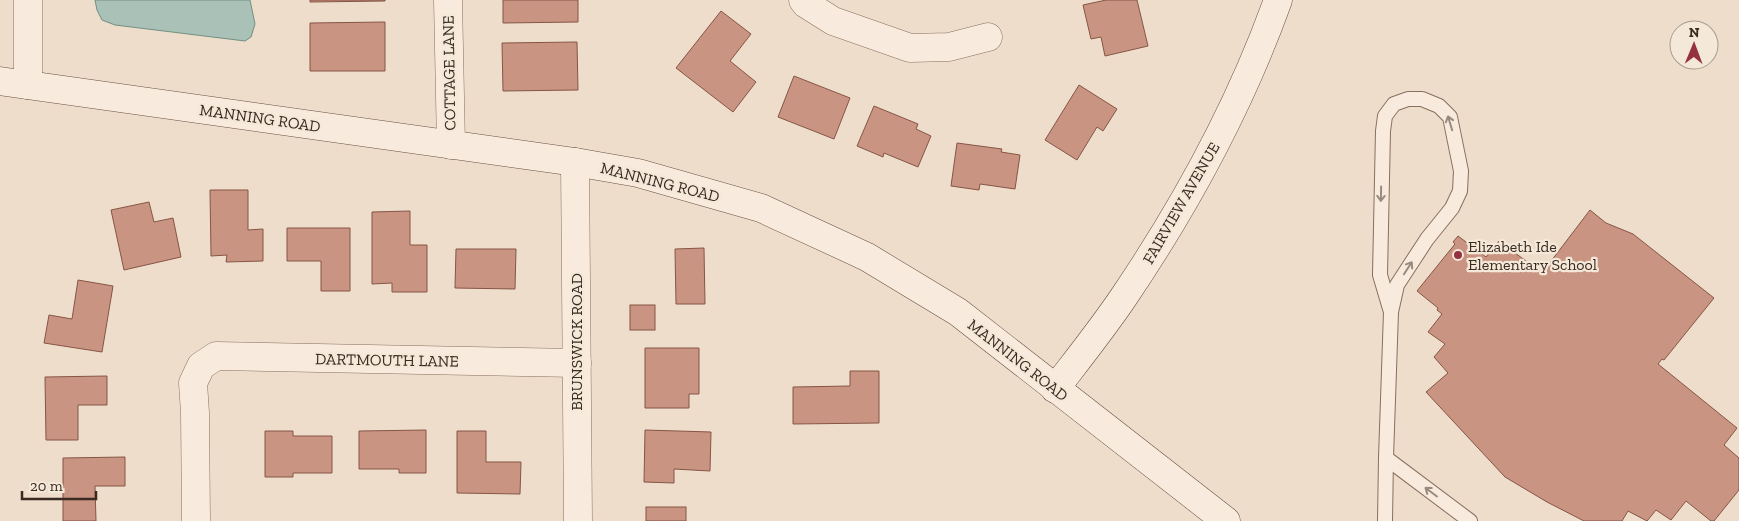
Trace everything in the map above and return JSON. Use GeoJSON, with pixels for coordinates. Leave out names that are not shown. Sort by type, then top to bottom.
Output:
{"type":"FeatureCollection","features":[{"type":"Feature","properties":{"kind":"street"},"geometry":{"type":"LineString","coordinates":[[28,0],[28,84]]}},
{"type":"Feature","properties":{"kind":"street","name":"COTTAGE LANE"},"geometry":{"type":"LineString","coordinates":[[448,0],[451,145]]}},
{"type":"Feature","properties":{"kind":"street"},"geometry":{"type":"LineString","coordinates":[[803,0],[806,4],[833,21],[910,48],[949,47],[988,37]]}},
{"type":"Feature","properties":{"kind":"street","name":"FAIRVIEW AVENUE"},"geometry":{"type":"LineString","coordinates":[[1055,389],[1122,300],[1196,182],[1231,114],[1263,41],[1278,0]]}},
{"type":"Feature","properties":{"kind":"street","name":"MANNING ROAD"},"geometry":{"type":"LineString","coordinates":[[0,81],[575,162],[638,173],[761,208],[867,257],[958,312],[1226,521]]}},
{"type":"Feature","properties":{"kind":"street","name":"BRUNSWICK ROAD"},"geometry":{"type":"LineString","coordinates":[[575,162],[578,521]]}},
{"type":"Feature","properties":{"kind":"street","name":"DARTMOUTH LANE"},"geometry":{"type":"LineString","coordinates":[[196,521],[193,383],[201,366],[216,356],[577,363]]}},
{"type":"Feature","properties":{"kind":"lane"},"geometry":{"type":"LineString","coordinates":[[1385,521],[1391,312],[1397,284],[1427,239],[1452,208],[1460,191],[1462,171],[1450,117],[1439,106],[1422,99],[1408,99],[1394,104],[1385,116],[1380,275],[1391,312]]}},
{"type":"Feature","properties":{"kind":"lane"},"geometry":{"type":"LineString","coordinates":[[1386,458],[1470,521]]}},
{"type":"Feature","properties":{"kind":"shaded area"},"geometry":{"type":"Polygon","coordinates":[[[95,0],[250,0],[255,24],[251,37],[245,41],[115,25],[102,20],[95,0]]]}},
{"type":"Feature","properties":{"kind":"building"},"geometry":{"type":"Polygon","coordinates":[[[310,0],[385,0],[385,1],[310,2],[310,0]]]}},
{"type":"Feature","properties":{"kind":"building"},"geometry":{"type":"Polygon","coordinates":[[[503,0],[578,0],[578,22],[503,23],[503,0]]]}},
{"type":"Feature","properties":{"kind":"building"},"geometry":{"type":"Polygon","coordinates":[[[1106,0],[1137,0],[1148,46],[1105,56],[1101,37],[1091,39],[1083,5],[1106,0]]]}},
{"type":"Feature","properties":{"kind":"building"},"geometry":{"type":"Polygon","coordinates":[[[721,11],[751,34],[730,61],[756,82],[733,112],[676,68],[721,11]]]}},
{"type":"Feature","properties":{"kind":"building"},"geometry":{"type":"Polygon","coordinates":[[[385,22],[385,71],[310,71],[310,23],[385,22]]]}},
{"type":"Feature","properties":{"kind":"building"},"geometry":{"type":"Polygon","coordinates":[[[577,42],[578,90],[503,91],[502,43],[577,42]]]}},
{"type":"Feature","properties":{"kind":"building"},"geometry":{"type":"Polygon","coordinates":[[[794,76],[850,98],[834,139],[778,117],[794,76]]]}},
{"type":"Feature","properties":{"kind":"building"},"geometry":{"type":"Polygon","coordinates":[[[1079,85],[1117,109],[1103,131],[1097,127],[1077,160],[1045,140],[1079,85]]]}},
{"type":"Feature","properties":{"kind":"building"},"geometry":{"type":"Polygon","coordinates":[[[874,106],[918,124],[916,129],[931,136],[918,167],[884,153],[883,157],[857,146],[874,106]]]}},
{"type":"Feature","properties":{"kind":"building"},"geometry":{"type":"Polygon","coordinates":[[[957,143],[1002,149],[1001,152],[1020,155],[1015,189],[980,184],[979,190],[951,186],[957,143]]]}},
{"type":"Feature","properties":{"kind":"building"},"geometry":{"type":"Polygon","coordinates":[[[210,190],[248,190],[248,230],[263,229],[263,261],[226,262],[227,255],[211,256],[210,190]]]}},
{"type":"Feature","properties":{"kind":"building"},"geometry":{"type":"Polygon","coordinates":[[[149,202],[154,222],[173,218],[181,257],[124,270],[111,210],[149,202]]]}},
{"type":"Feature","properties":{"kind":"building","name":"Elizabeth Ide Elementary School"},"geometry":{"type":"Polygon","coordinates":[[[1590,210],[1606,223],[1633,234],[1714,298],[1664,360],[1662,359],[1658,364],[1737,428],[1724,445],[1739,458],[1739,490],[1714,521],[1711,521],[1686,501],[1671,520],[1656,510],[1647,521],[1628,511],[1622,521],[1584,521],[1505,477],[1426,392],[1448,373],[1434,357],[1445,344],[1428,332],[1442,314],[1437,310],[1438,308],[1417,291],[1455,244],[1453,242],[1458,236],[1486,257],[1499,241],[1542,273],[1590,210]]]}},
{"type":"Feature","properties":{"kind":"building"},"geometry":{"type":"Polygon","coordinates":[[[410,211],[410,245],[427,245],[427,292],[392,292],[392,283],[372,284],[372,212],[410,211]]]}},
{"type":"Feature","properties":{"kind":"building"},"geometry":{"type":"Polygon","coordinates":[[[287,228],[350,228],[350,291],[321,291],[321,261],[287,261],[287,228]]]}},
{"type":"Feature","properties":{"kind":"building"},"geometry":{"type":"Polygon","coordinates":[[[704,248],[705,304],[676,304],[675,249],[704,248]]]}},
{"type":"Feature","properties":{"kind":"building"},"geometry":{"type":"Polygon","coordinates":[[[456,249],[516,249],[515,289],[455,288],[456,249]]]}},
{"type":"Feature","properties":{"kind":"building"},"geometry":{"type":"Polygon","coordinates":[[[78,280],[113,286],[102,352],[44,343],[49,315],[72,319],[78,280]]]}},
{"type":"Feature","properties":{"kind":"building"},"geometry":{"type":"Polygon","coordinates":[[[630,305],[655,305],[655,330],[630,330],[630,305]]]}},
{"type":"Feature","properties":{"kind":"building"},"geometry":{"type":"Polygon","coordinates":[[[645,348],[699,348],[699,394],[689,394],[689,408],[645,408],[645,348]]]}},
{"type":"Feature","properties":{"kind":"building"},"geometry":{"type":"Polygon","coordinates":[[[850,371],[879,371],[879,423],[793,424],[793,387],[850,386],[850,371]]]}},
{"type":"Feature","properties":{"kind":"building"},"geometry":{"type":"Polygon","coordinates":[[[107,376],[107,405],[78,405],[78,440],[46,440],[45,377],[107,376]]]}},
{"type":"Feature","properties":{"kind":"building"},"geometry":{"type":"Polygon","coordinates":[[[426,430],[426,473],[399,473],[399,469],[359,469],[359,431],[426,430]]]}},
{"type":"Feature","properties":{"kind":"building"},"geometry":{"type":"Polygon","coordinates":[[[645,430],[711,432],[710,471],[674,469],[674,483],[644,482],[645,430]]]}},
{"type":"Feature","properties":{"kind":"building"},"geometry":{"type":"Polygon","coordinates":[[[265,431],[293,431],[293,436],[332,436],[332,473],[293,473],[293,477],[265,477],[265,431]]]}},
{"type":"Feature","properties":{"kind":"building"},"geometry":{"type":"Polygon","coordinates":[[[457,431],[486,431],[486,462],[521,462],[520,494],[457,493],[457,431]]]}},
{"type":"Feature","properties":{"kind":"building"},"geometry":{"type":"Polygon","coordinates":[[[125,457],[125,486],[95,486],[96,521],[63,521],[63,458],[125,457]]]}},
{"type":"Feature","properties":{"kind":"building"},"geometry":{"type":"Polygon","coordinates":[[[646,507],[686,507],[686,521],[646,521],[646,507]]]}},
{"type":"Feature","properties":{"kind":"place","name":"Elizabeth Ide Elementary School"},"geometry":{"type":"Point","coordinates":[1458,255]}}]}
